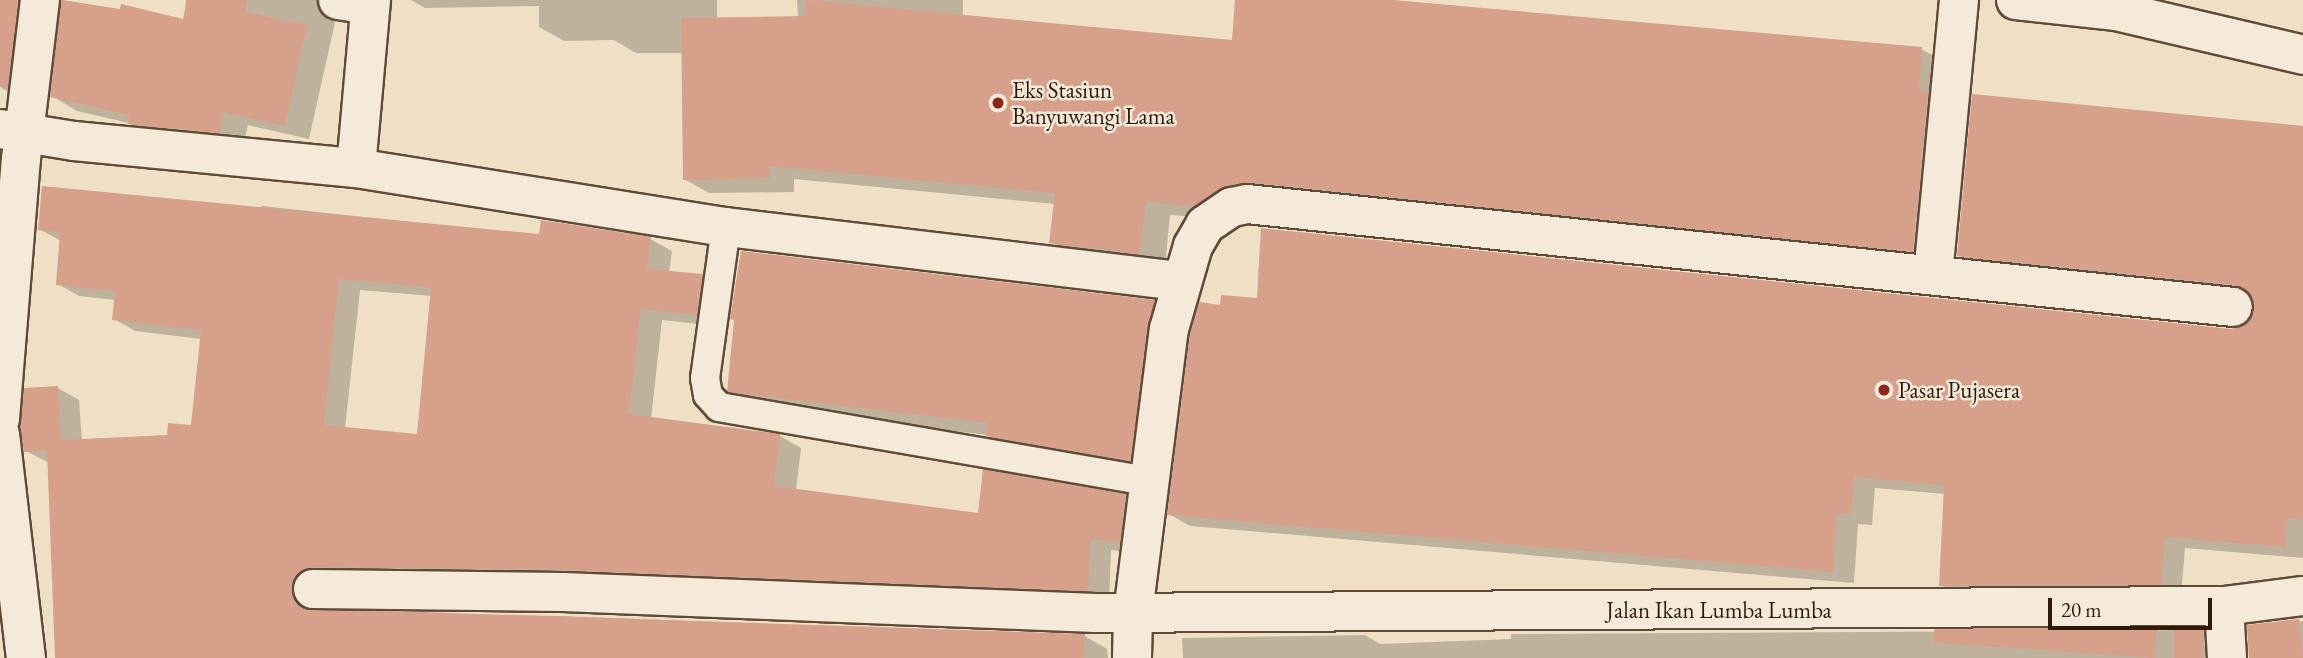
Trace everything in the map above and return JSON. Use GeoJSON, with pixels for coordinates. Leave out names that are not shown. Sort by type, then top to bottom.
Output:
{"type":"FeatureCollection","features":[{"type":"Feature","properties":{"kind":"street"},"geometry":{"type":"LineString","coordinates":[[26,658],[0,418],[6,354],[12,131],[40,0]]}},
{"type":"Feature","properties":{"kind":"street"},"geometry":{"type":"LineString","coordinates":[[1933,275],[1959,0]]}},
{"type":"Feature","properties":{"kind":"street"},"geometry":{"type":"LineString","coordinates":[[2016,0],[2116,5],[2303,55]]}},
{"type":"Feature","properties":{"kind":"street"},"geometry":{"type":"LineString","coordinates":[[356,168],[360,2]]}},
{"type":"Feature","properties":{"kind":"street"},"geometry":{"type":"LineString","coordinates":[[12,131],[356,168],[726,227],[1180,281]]}},
{"type":"Feature","properties":{"kind":"street"},"geometry":{"type":"LineString","coordinates":[[1132,658],[1133,613],[1149,481],[1180,281],[1205,225],[1231,207],[1247,204],[2233,307]]}},
{"type":"Feature","properties":{"kind":"street","name":"Jalan Ikan Lumba Lumba"},"geometry":{"type":"LineString","coordinates":[[313,589],[563,592],[1133,613],[2224,606],[2303,596]]}},
{"type":"Feature","properties":{"kind":"street"},"geometry":{"type":"LineString","coordinates":[[2224,606],[2227,658]]}},
{"type":"Feature","properties":{"kind":"lane"},"geometry":{"type":"LineString","coordinates":[[726,227],[705,378],[708,395],[719,407],[1149,481]]}},
{"type":"Feature","properties":{"kind":"building"},"geometry":{"type":"Polygon","coordinates":[[[0,0],[18,0],[8,88],[0,86],[0,0]]]}},
{"type":"Feature","properties":{"kind":"building"},"geometry":{"type":"Polygon","coordinates":[[[61,0],[120,9],[121,4],[183,19],[187,0],[248,0],[245,12],[307,25],[285,126],[223,112],[219,133],[128,124],[129,115],[50,97],[61,0]]]}},
{"type":"Feature","properties":{"kind":"building"},"geometry":{"type":"Polygon","coordinates":[[[806,0],[1232,40],[1235,0],[1393,0],[1922,47],[1919,90],[1928,91],[1913,252],[1249,182],[1220,189],[1194,206],[1146,202],[1140,254],[1049,243],[1055,193],[769,166],[770,178],[683,180],[681,18],[805,16],[806,0]]]}},
{"type":"Feature","properties":{"kind":"building"},"geometry":{"type":"Polygon","coordinates":[[[1972,94],[2303,126],[2303,519],[2287,518],[2285,547],[2165,537],[2161,585],[1939,586],[1944,485],[1855,477],[1851,514],[1837,513],[1833,572],[1167,515],[1190,333],[1199,302],[1220,305],[1221,295],[1257,298],[1261,228],[2231,329],[2250,320],[2253,299],[2235,285],[1957,256],[1972,94]]]}},
{"type":"Feature","properties":{"kind":"building"},"geometry":{"type":"Polygon","coordinates":[[[42,186],[539,234],[541,220],[651,237],[647,269],[703,274],[697,315],[641,309],[629,414],[780,434],[774,486],[978,513],[983,469],[1126,494],[1120,542],[1090,539],[1088,591],[564,570],[313,567],[302,570],[291,588],[302,608],[1085,634],[1084,658],[55,658],[47,451],[24,452],[20,427],[24,388],[58,386],[61,440],[167,435],[168,423],[191,425],[201,330],[112,320],[115,291],[56,285],[60,232],[38,230],[42,186]],[[339,279],[324,425],[417,434],[431,287],[339,279]]]}},
{"type":"Feature","properties":{"kind":"building"},"geometry":{"type":"Polygon","coordinates":[[[741,251],[1155,300],[1130,461],[986,436],[988,423],[727,392],[734,320],[730,319],[741,251]]]}},
{"type":"Feature","properties":{"kind":"building"},"geometry":{"type":"Polygon","coordinates":[[[1936,613],[2157,628],[2155,658],[1933,642],[1936,613]]]}},
{"type":"Feature","properties":{"kind":"building"},"geometry":{"type":"Polygon","coordinates":[[[2299,619],[2303,658],[2249,658],[2247,625],[2299,619]]]}},
{"type":"Feature","properties":{"kind":"building"},"geometry":{"type":"Polygon","coordinates":[[[2174,628],[2203,628],[2203,658],[2174,658],[2174,628]]]}},
{"type":"Feature","properties":{"kind":"place","name":"Eks Stasiun Banyuwangi Lama"},"geometry":{"type":"Point","coordinates":[998,103]}},
{"type":"Feature","properties":{"kind":"place","name":"Pasar Pujasera"},"geometry":{"type":"Point","coordinates":[1884,390]}}]}
